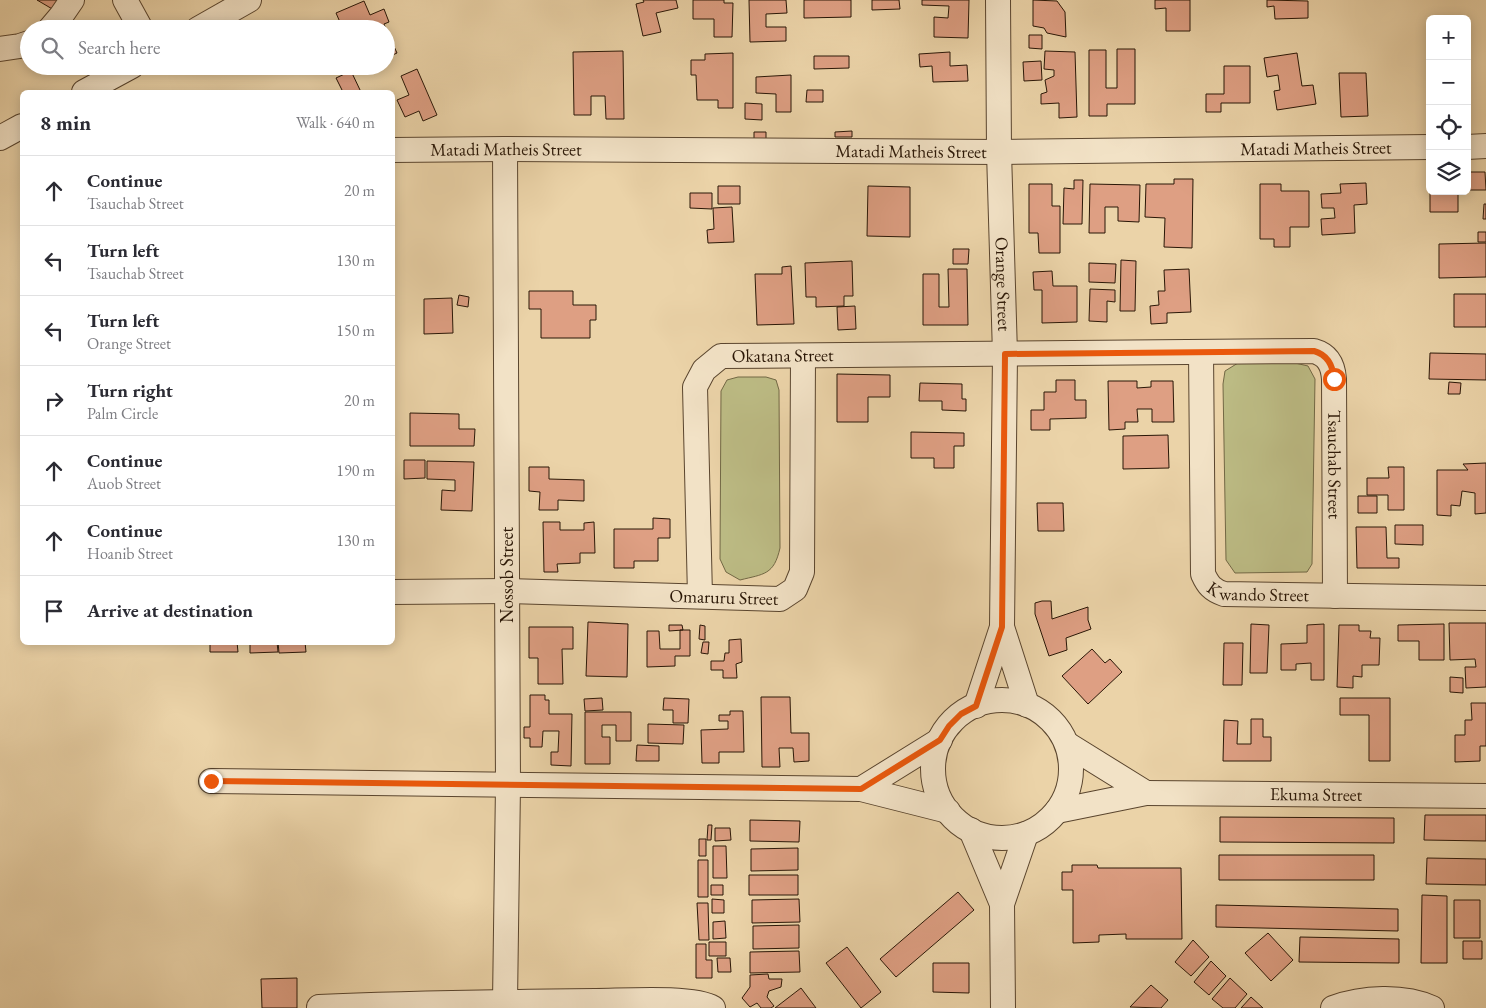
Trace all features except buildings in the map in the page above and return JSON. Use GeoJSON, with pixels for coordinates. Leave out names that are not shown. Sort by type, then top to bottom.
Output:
{"type":"FeatureCollection","features":[{"type":"Feature","properties":{"kind":"street"},"geometry":{"type":"LineString","coordinates":[[58,20],[72,0]]}},
{"type":"Feature","properties":{"kind":"street"},"geometry":{"type":"LineString","coordinates":[[125,0],[136,20]]}},
{"type":"Feature","properties":{"kind":"street"},"geometry":{"type":"LineString","coordinates":[[214,20],[249,0]]}},
{"type":"Feature","properties":{"kind":"street","name":"Orange Street"},"geometry":{"type":"LineString","coordinates":[[976,706],[1002,627],[1005,354],[999,152],[998,0]]}},
{"type":"Feature","properties":{"kind":"street"},"geometry":{"type":"LineString","coordinates":[[0,49],[20,46]]}},
{"type":"Feature","properties":{"kind":"street"},"geometry":{"type":"LineString","coordinates":[[88,90],[115,75]]}},
{"type":"Feature","properties":{"kind":"street"},"geometry":{"type":"LineString","coordinates":[[0,138],[20,127]]}},
{"type":"Feature","properties":{"kind":"street"},"geometry":{"type":"LineString","coordinates":[[1471,147],[1486,146]]}},
{"type":"Feature","properties":{"kind":"street","name":"Matadi Matheis Street"},"geometry":{"type":"LineString","coordinates":[[395,150],[505,148],[999,152],[1426,147]]}},
{"type":"Feature","properties":{"kind":"street","name":"Nossob Street"},"geometry":{"type":"LineString","coordinates":[[505,148],[508,785],[505,1002]]}},
{"type":"Feature","properties":{"kind":"street","name":"Tsauchab Street"},"geometry":{"type":"LineString","coordinates":[[1005,354],[1314,351],[1321,353],[1331,365],[1334,379],[1335,596]]}},
{"type":"Feature","properties":{"kind":"street","name":"Kwando Street"},"geometry":{"type":"LineString","coordinates":[[1202,352],[1203,574],[1207,584],[1214,590],[1224,594],[1486,598]]}},
{"type":"Feature","properties":{"kind":"street","name":"Okatana Street"},"geometry":{"type":"LineString","coordinates":[[700,596],[695,387],[704,370],[722,356],[1005,354]]}},
{"type":"Feature","properties":{"kind":"street","name":"Omaruru Street"},"geometry":{"type":"LineString","coordinates":[[395,592],[507,591],[780,599],[795,589],[802,572],[803,356]]}},
{"type":"Feature","properties":{"kind":"street","name":"Orange Street"},"geometry":{"type":"LineString","coordinates":[[1002,627],[1027,705]]}},
{"type":"Feature","properties":{"kind":"street"},"geometry":{"type":"LineString","coordinates":[[993,701],[1010,701],[1027,705],[1044,714],[1058,727],[1067,744],[1072,767],[1068,790],[1058,811],[1043,825],[1026,834],[1008,838],[989,837],[971,830],[958,822],[938,795],[934,777],[934,758],[940,740],[949,726],[961,714],[976,706],[993,701]]}},
{"type":"Feature","properties":{"kind":"street"},"geometry":{"type":"LineString","coordinates":[[861,789],[940,740]]}},
{"type":"Feature","properties":{"kind":"street"},"geometry":{"type":"LineString","coordinates":[[1067,744],[1146,793]]}},
{"type":"Feature","properties":{"kind":"street"},"geometry":{"type":"LineString","coordinates":[[211,781],[861,789],[948,811]]}},
{"type":"Feature","properties":{"kind":"street","name":"Ekuma Street"},"geometry":{"type":"LineString","coordinates":[[1058,811],[1146,793],[1486,796]]}},
{"type":"Feature","properties":{"kind":"street"},"geometry":{"type":"LineString","coordinates":[[971,830],[1002,904]]}},
{"type":"Feature","properties":{"kind":"street"},"geometry":{"type":"LineString","coordinates":[[1003,1008],[1002,904],[1026,834]]}},
{"type":"Feature","properties":{"kind":"street"},"geometry":{"type":"LineString","coordinates":[[319,1007],[676,1000],[708,1005],[713,1008]]}},
{"type":"Feature","properties":{"kind":"street"},"geometry":{"type":"LineString","coordinates":[[1333,1008],[1362,1002],[1388,1000],[1412,1002],[1432,1008]]}},
{"type":"Feature","properties":{"kind":"shaded area"},"geometry":{"type":"Polygon","coordinates":[[[1238,363],[1295,363],[1308,366],[1315,379],[1312,564],[1307,572],[1235,573],[1226,560],[1223,384],[1225,371],[1238,363]]]}},
{"type":"Feature","properties":{"kind":"shaded area"},"geometry":{"type":"Polygon","coordinates":[[[738,377],[766,377],[776,380],[779,390],[780,548],[775,564],[767,572],[740,580],[726,572],[720,559],[721,391],[727,380],[738,377]]]}},
{"type":"Feature","properties":{"kind":"route"},"geometry":{"type":"LineString","coordinates":[[211,781],[861,789],[940,740],[949,726],[961,714],[976,706],[1002,627],[1005,354],[1314,351],[1321,353],[1328,359],[1334,379]]}}]}
